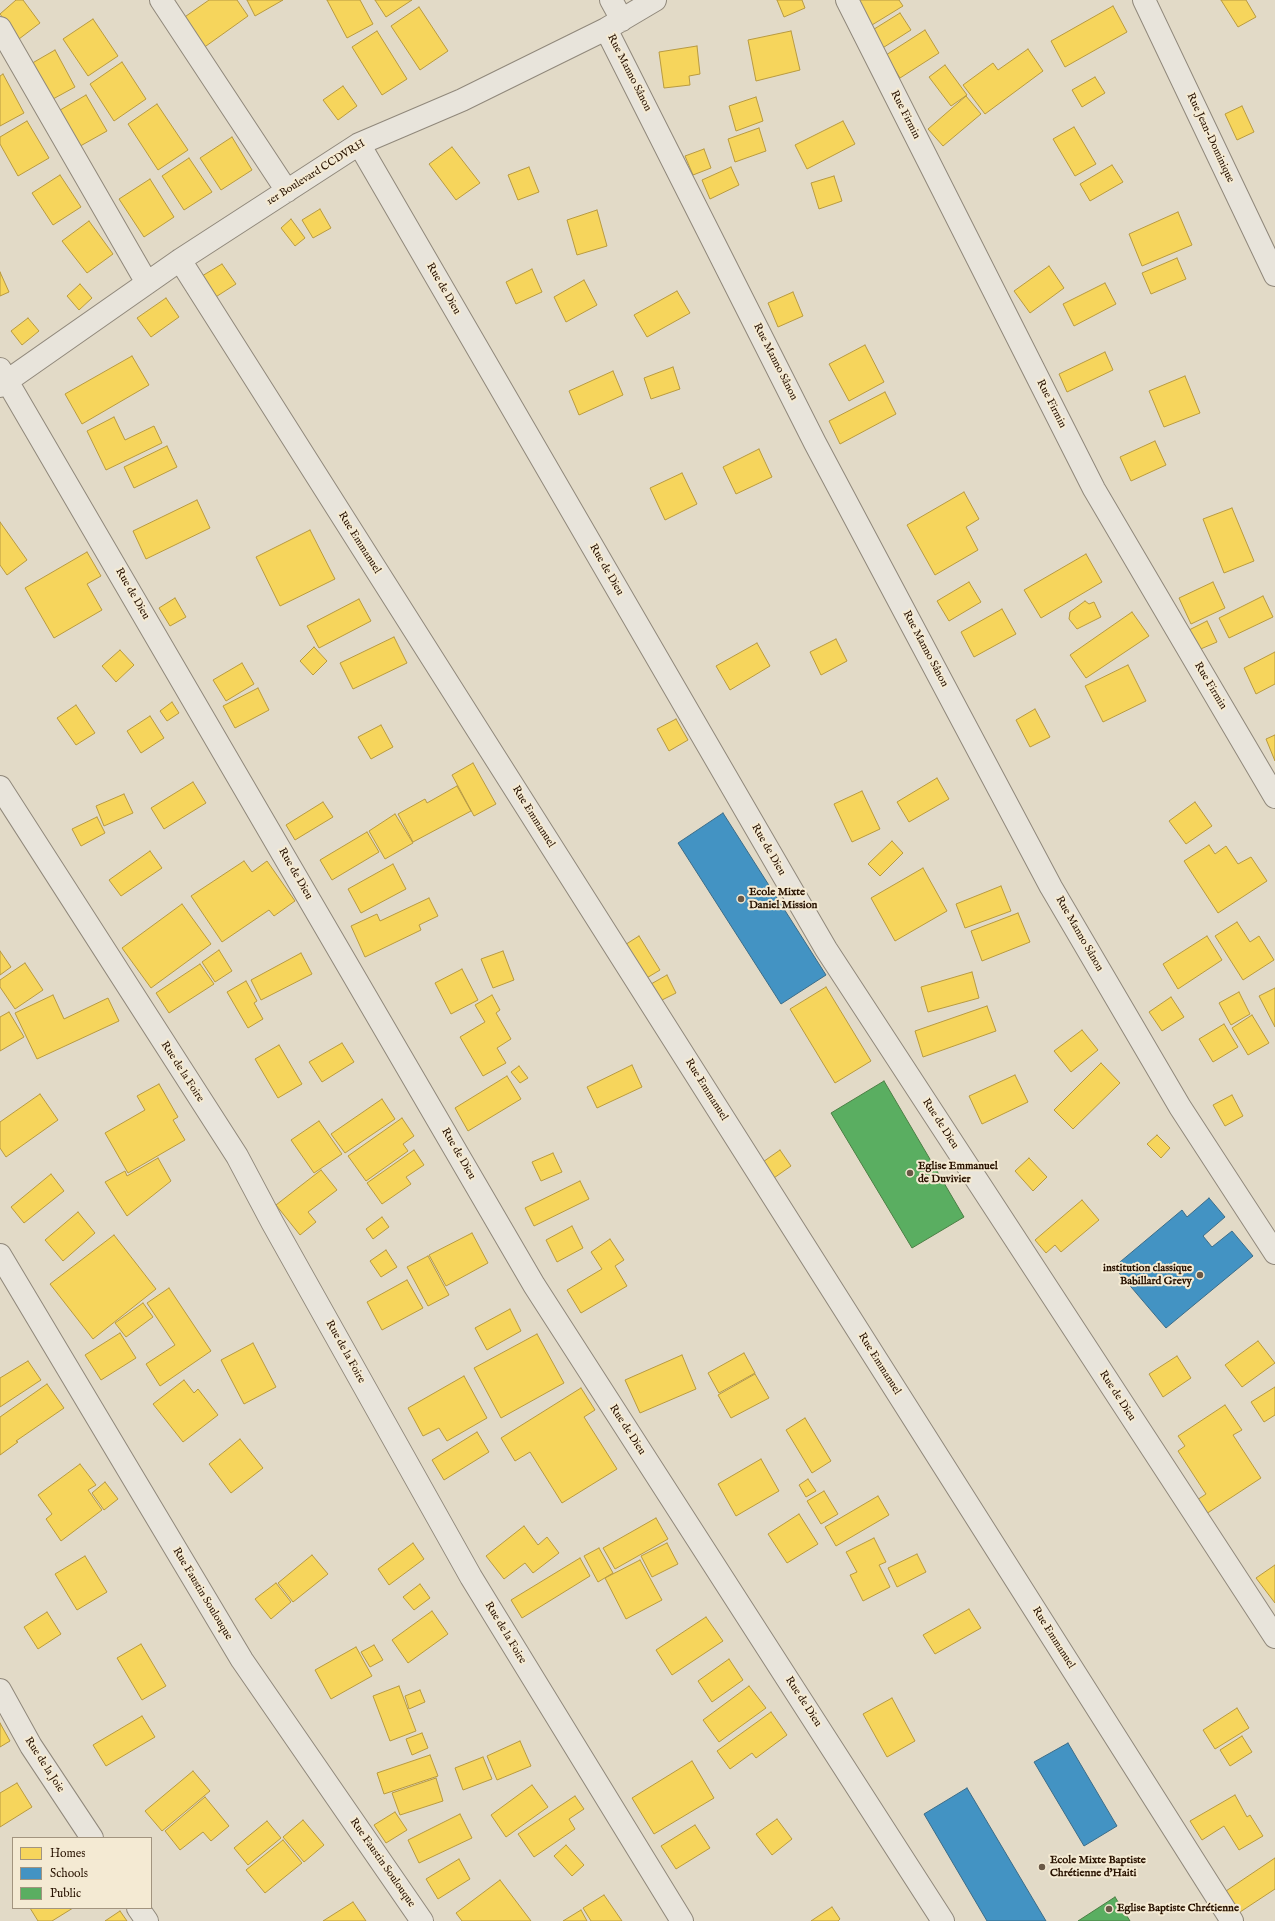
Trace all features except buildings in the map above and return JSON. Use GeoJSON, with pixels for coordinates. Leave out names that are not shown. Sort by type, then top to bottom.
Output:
{"type":"FeatureCollection","features":[{"type":"Feature","properties":{"kind":"street"},"geometry":{"type":"LineString","coordinates":[[161,0],[287,191]]}},
{"type":"Feature","properties":{"kind":"street","name":"Rue Manno Sânon"},"geometry":{"type":"LineString","coordinates":[[611,0],[614,24],[815,443],[1051,887],[1180,1107],[1275,1253]]}},
{"type":"Feature","properties":{"kind":"street","name":"1er Boulevard CCDVRH"},"geometry":{"type":"LineString","coordinates":[[2,379],[180,260],[359,144],[462,100],[614,24],[655,0]]}},
{"type":"Feature","properties":{"kind":"street","name":"Rue Firmin"},"geometry":{"type":"LineString","coordinates":[[847,0],[1094,489],[1275,797]]}},
{"type":"Feature","properties":{"kind":"street","name":"Rue Jean-Dominique"},"geometry":{"type":"LineString","coordinates":[[1144,0],[1275,275]]}},
{"type":"Feature","properties":{"kind":"street"},"geometry":{"type":"LineString","coordinates":[[0,28],[147,283]]}},
{"type":"Feature","properties":{"kind":"street","name":"Rue de Dieu"},"geometry":{"type":"LineString","coordinates":[[359,144],[826,949],[1275,1637]]}},
{"type":"Feature","properties":{"kind":"street","name":"Rue Emmanuel"},"geometry":{"type":"LineString","coordinates":[[180,260],[1232,1921]]}},
{"type":"Feature","properties":{"kind":"street","name":"Rue de Dieu"},"geometry":{"type":"LineString","coordinates":[[2,379],[534,1285],[943,1921]]}},
{"type":"Feature","properties":{"kind":"street","name":"Rue de la Foire"},"geometry":{"type":"LineString","coordinates":[[0,787],[237,1156],[272,1222],[471,1577],[682,1921]]}},
{"type":"Feature","properties":{"kind":"street","name":"Rue Faustin Soulouque"},"geometry":{"type":"LineString","coordinates":[[0,1255],[242,1660],[422,1921]]}},
{"type":"Feature","properties":{"kind":"street","name":"Rue de la Joie"},"geometry":{"type":"LineString","coordinates":[[0,1690],[31,1746],[91,1837]]}},
{"type":"Feature","properties":{"kind":"street"},"geometry":{"type":"LineString","coordinates":[[139,1909],[147,1921]]}},
{"type":"Feature","properties":{"kind":"place","name":"Ecole Mixte Daniel Mission"},"geometry":{"type":"Point","coordinates":[741,899]}},
{"type":"Feature","properties":{"kind":"place","name":"Eglise Emmanuel de Duvivier"},"geometry":{"type":"Point","coordinates":[910,1173]}},
{"type":"Feature","properties":{"kind":"place","name":"institution classique Babillard Grevy"},"geometry":{"type":"Point","coordinates":[1200,1275]}},
{"type":"Feature","properties":{"kind":"place","name":"Ecole Mixte Baptiste Chrétienne d'Haiti"},"geometry":{"type":"Point","coordinates":[1042,1867]}},
{"type":"Feature","properties":{"kind":"place","name":"Eglise Baptiste Chrétienne"},"geometry":{"type":"Point","coordinates":[1109,1909]}}]}
